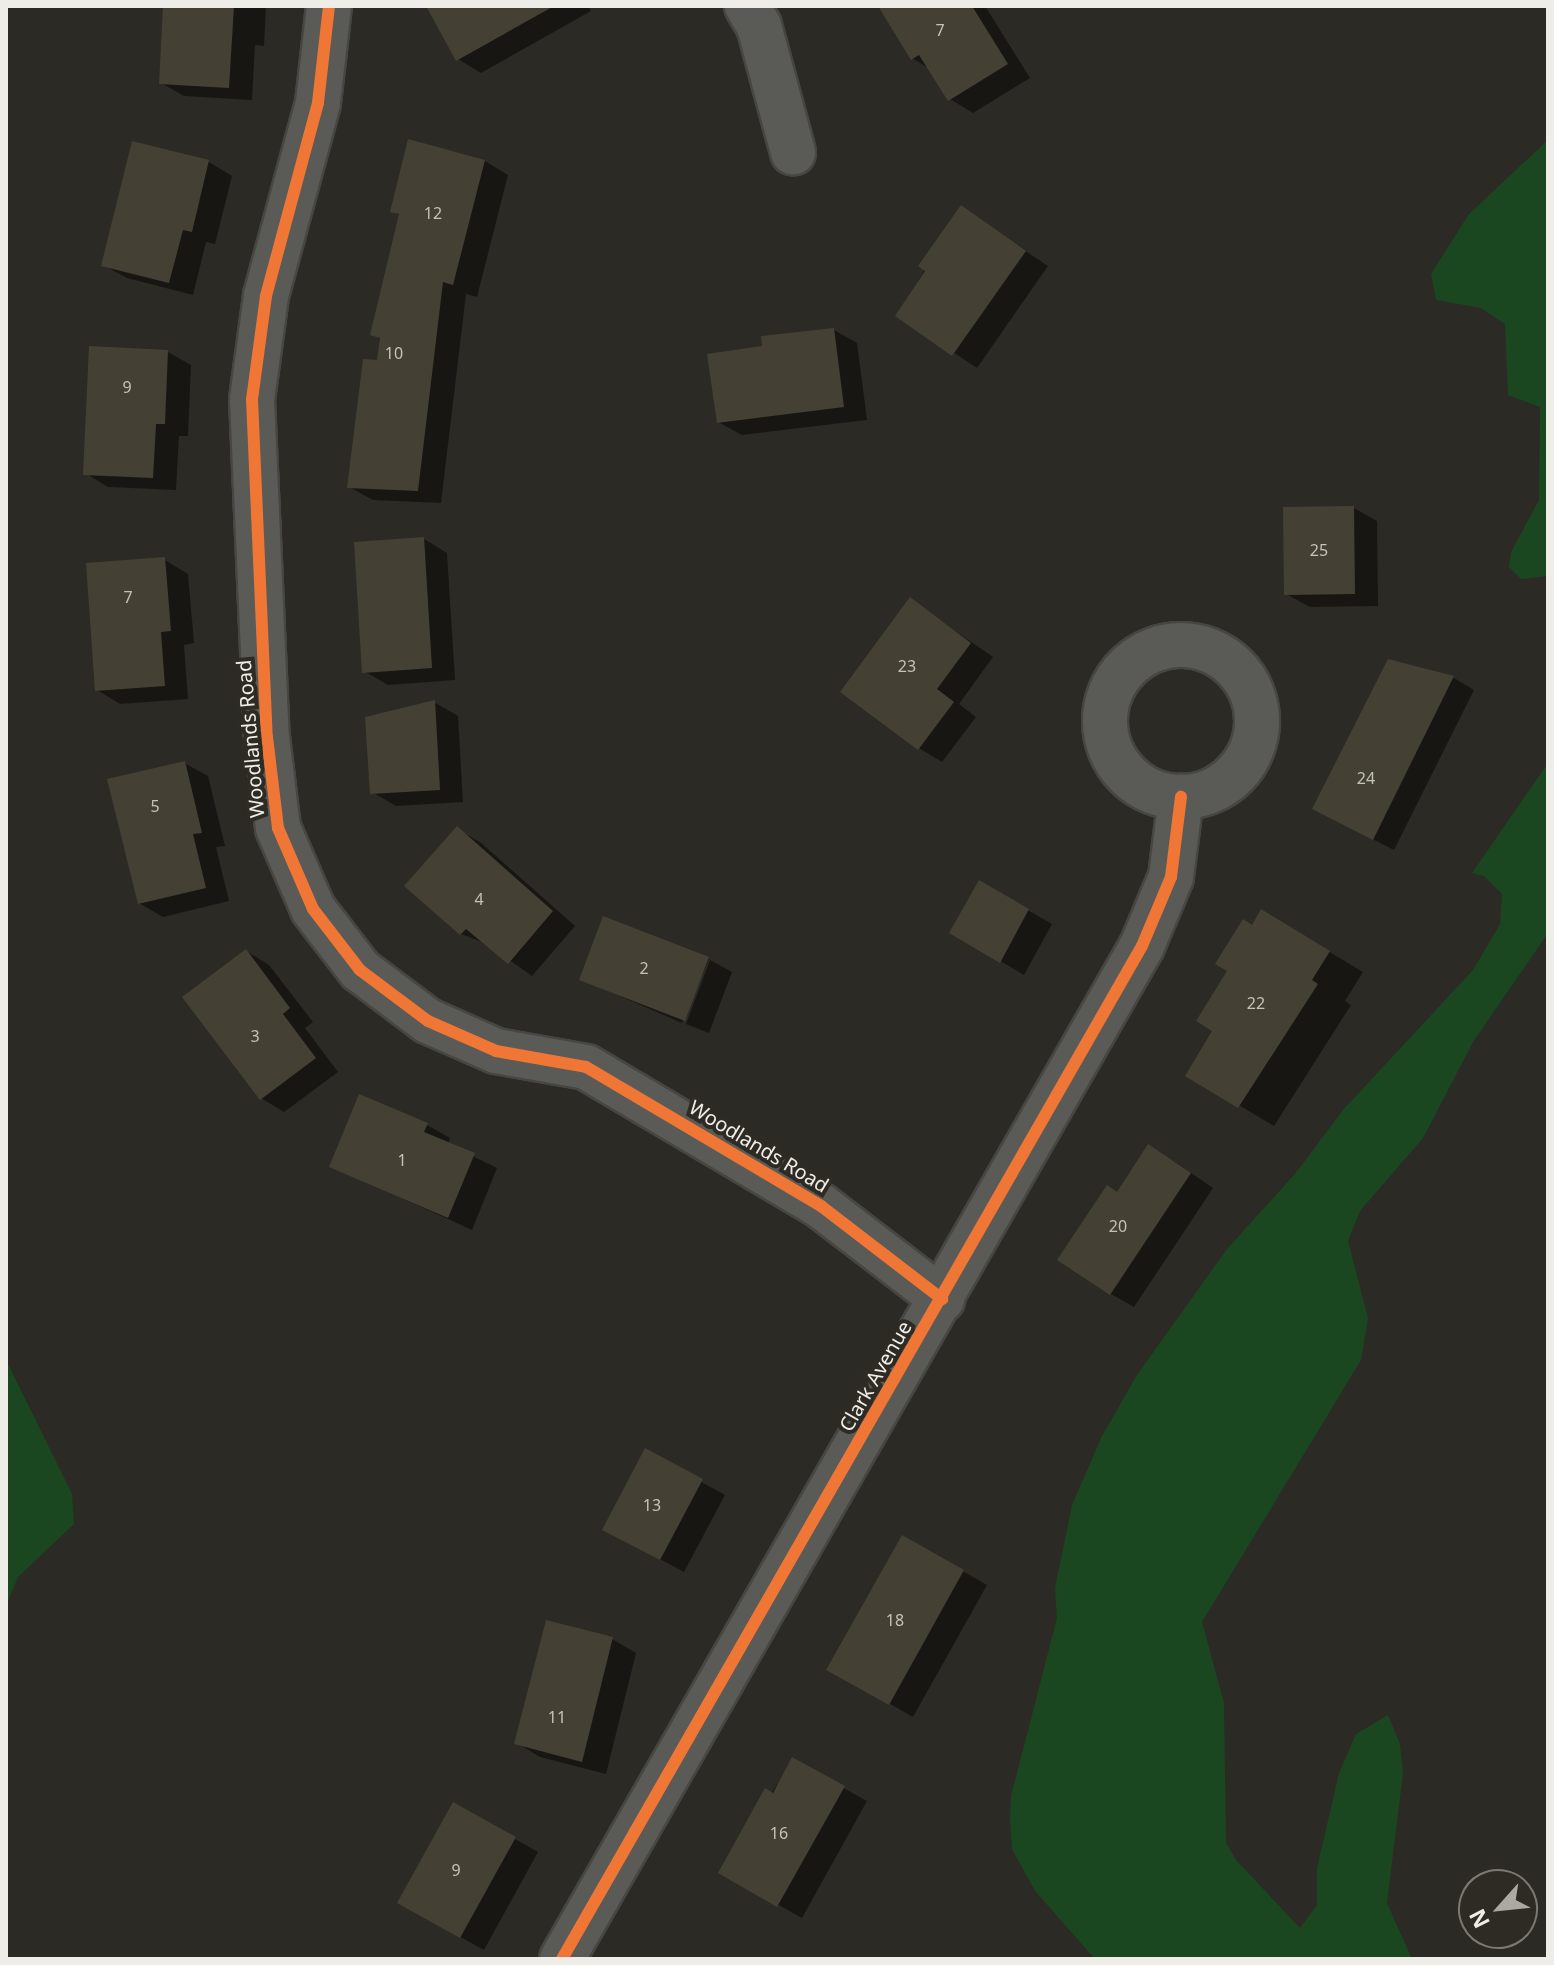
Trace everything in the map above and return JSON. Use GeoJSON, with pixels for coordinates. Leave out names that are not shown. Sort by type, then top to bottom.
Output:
{"type":"FeatureCollection","features":[{"type":"Feature","properties":{"kind":"street","name":"Woodlands Road"},"geometry":{"type":"LineString","coordinates":[[329,6],[318,103],[266,296],[252,399],[267,737],[278,828],[313,909],[360,970],[428,1021],[496,1051],[586,1067],[821,1206],[942,1299]]}},
{"type":"Feature","properties":{"kind":"street"},"geometry":{"type":"LineString","coordinates":[[747,6],[759,26],[793,152]]}},
{"type":"Feature","properties":{"kind":"street","name":"Clark Avenue"},"geometry":{"type":"LineString","coordinates":[[562,1959],[1142,946],[1171,877],[1181,797]]}},
{"type":"Feature","properties":{"kind":"green space"},"geometry":{"type":"Polygon","coordinates":[[[1548,140],[1548,576],[1521,579],[1509,567],[1511,552],[1539,500],[1540,407],[1508,395],[1505,324],[1481,308],[1436,300],[1431,274],[1469,214],[1548,140]]]}},
{"type":"Feature","properties":{"kind":"green space"},"geometry":{"type":"Polygon","coordinates":[[[1548,763],[1548,933],[1473,1042],[1423,1138],[1360,1211],[1348,1241],[1368,1318],[1361,1360],[1202,1622],[1224,1703],[1226,1843],[1236,1860],[1300,1928],[1317,1905],[1317,1868],[1339,1773],[1356,1734],[1388,1715],[1400,1744],[1403,1773],[1387,1903],[1412,1959],[1095,1959],[1035,1891],[1012,1849],[1010,1821],[1011,1796],[1057,1618],[1055,1588],[1072,1505],[1102,1436],[1137,1375],[1227,1249],[1295,1174],[1343,1110],[1473,970],[1500,924],[1502,894],[1484,876],[1472,873],[1548,763]]]}},
{"type":"Feature","properties":{"kind":"green space"},"geometry":{"type":"Polygon","coordinates":[[[6,1360],[72,1494],[74,1524],[18,1577],[6,1606],[6,1360]]]}},
{"type":"Feature","properties":{"kind":"building"},"geometry":{"type":"Polygon","coordinates":[[[163,6],[234,6],[229,88],[159,84],[163,6]]]}},
{"type":"Feature","properties":{"kind":"building"},"geometry":{"type":"Polygon","coordinates":[[[426,6],[554,6],[456,61],[426,6]]]}},
{"type":"Feature","properties":{"kind":"building"},"geometry":{"type":"Polygon","coordinates":[[[878,6],[972,6],[1008,64],[948,101],[919,55],[911,60],[878,6]]]}},
{"type":"Feature","properties":{"kind":"building"},"geometry":{"type":"Polygon","coordinates":[[[408,139],[485,160],[453,285],[443,282],[418,491],[347,488],[363,359],[377,360],[380,338],[370,335],[399,214],[390,212],[408,139]]]}},
{"type":"Feature","properties":{"kind":"building"},"geometry":{"type":"Polygon","coordinates":[[[132,141],[209,160],[192,232],[183,230],[169,283],[101,266],[132,141]]]}},
{"type":"Feature","properties":{"kind":"building"},"geometry":{"type":"Polygon","coordinates":[[[961,205],[1026,251],[952,356],[895,316],[925,271],[918,266],[961,205]]]}},
{"type":"Feature","properties":{"kind":"building"},"geometry":{"type":"Polygon","coordinates":[[[834,328],[844,407],[717,423],[707,354],[762,346],[761,336],[834,328]]]}},
{"type":"Feature","properties":{"kind":"building"},"geometry":{"type":"Polygon","coordinates":[[[89,346],[168,350],[165,424],[156,424],[153,478],[83,475],[89,346]]]}},
{"type":"Feature","properties":{"kind":"building"},"geometry":{"type":"Polygon","coordinates":[[[1354,506],[1355,594],[1284,595],[1283,507],[1354,506]]]}},
{"type":"Feature","properties":{"kind":"building"},"geometry":{"type":"Polygon","coordinates":[[[424,537],[432,668],[362,673],[354,542],[424,537]]]}},
{"type":"Feature","properties":{"kind":"building"},"geometry":{"type":"Polygon","coordinates":[[[165,557],[171,631],[161,632],[165,686],[95,691],[86,563],[165,557]]]}},
{"type":"Feature","properties":{"kind":"building"},"geometry":{"type":"Polygon","coordinates":[[[910,597],[971,643],[937,689],[954,702],[918,750],[840,692],[910,597]]]}},
{"type":"Feature","properties":{"kind":"building"},"geometry":{"type":"Polygon","coordinates":[[[1388,659],[1454,676],[1373,840],[1312,809],[1388,659]]]}},
{"type":"Feature","properties":{"kind":"building"},"geometry":{"type":"Polygon","coordinates":[[[435,700],[440,790],[370,794],[365,717],[435,700]]]}},
{"type":"Feature","properties":{"kind":"building"},"geometry":{"type":"Polygon","coordinates":[[[185,761],[202,833],[193,834],[206,888],[138,904],[107,779],[185,761]]]}},
{"type":"Feature","properties":{"kind":"building"},"geometry":{"type":"Polygon","coordinates":[[[457,826],[553,911],[508,964],[466,929],[460,935],[404,886],[457,826]]]}},
{"type":"Feature","properties":{"kind":"building"},"geometry":{"type":"Polygon","coordinates":[[[979,880],[1029,909],[1000,963],[949,933],[979,880]]]}},
{"type":"Feature","properties":{"kind":"building"},"geometry":{"type":"Polygon","coordinates":[[[1261,909],[1330,951],[1312,980],[1318,984],[1238,1108],[1185,1076],[1212,1031],[1196,1021],[1227,971],[1215,964],[1243,919],[1252,925],[1261,909]]]}},
{"type":"Feature","properties":{"kind":"building"},"geometry":{"type":"Polygon","coordinates":[[[603,916],[709,957],[685,1021],[579,980],[603,916]]]}},
{"type":"Feature","properties":{"kind":"building"},"geometry":{"type":"Polygon","coordinates":[[[246,949],[290,1008],[283,1014],[316,1058],[260,1100],[182,997],[246,949]]]}},
{"type":"Feature","properties":{"kind":"building"},"geometry":{"type":"Polygon","coordinates":[[[359,1094],[428,1123],[424,1132],[475,1153],[448,1218],[329,1167],[359,1094]]]}},
{"type":"Feature","properties":{"kind":"building"},"geometry":{"type":"Polygon","coordinates":[[[1148,1144],[1191,1173],[1110,1295],[1057,1260],[1107,1185],[1117,1192],[1148,1144]]]}},
{"type":"Feature","properties":{"kind":"building"},"geometry":{"type":"Polygon","coordinates":[[[645,1448],[703,1479],[660,1560],[602,1530],[645,1448]]]}},
{"type":"Feature","properties":{"kind":"building"},"geometry":{"type":"Polygon","coordinates":[[[902,1535],[964,1570],[889,1705],[826,1670],[902,1535]]]}},
{"type":"Feature","properties":{"kind":"building"},"geometry":{"type":"Polygon","coordinates":[[[546,1620],[613,1637],[582,1762],[514,1744],[546,1620]]]}},
{"type":"Feature","properties":{"kind":"building"},"geometry":{"type":"Polygon","coordinates":[[[792,1757],[845,1786],[777,1907],[718,1873],[765,1788],[773,1793],[792,1757]]]}},
{"type":"Feature","properties":{"kind":"building"},"geometry":{"type":"Polygon","coordinates":[[[453,1802],[516,1837],[460,1938],[397,1903],[453,1802]]]}},
{"type":"Feature","properties":{"kind":"cycle path"},"geometry":{"type":"LineString","coordinates":[[329,6],[318,103],[266,296],[252,399],[267,737],[278,828],[313,909],[360,970],[428,1021],[496,1051],[586,1067],[821,1206],[942,1299]]}},
{"type":"Feature","properties":{"kind":"cycle path"},"geometry":{"type":"LineString","coordinates":[[562,1959],[1142,946],[1171,877],[1181,797]]}}]}
